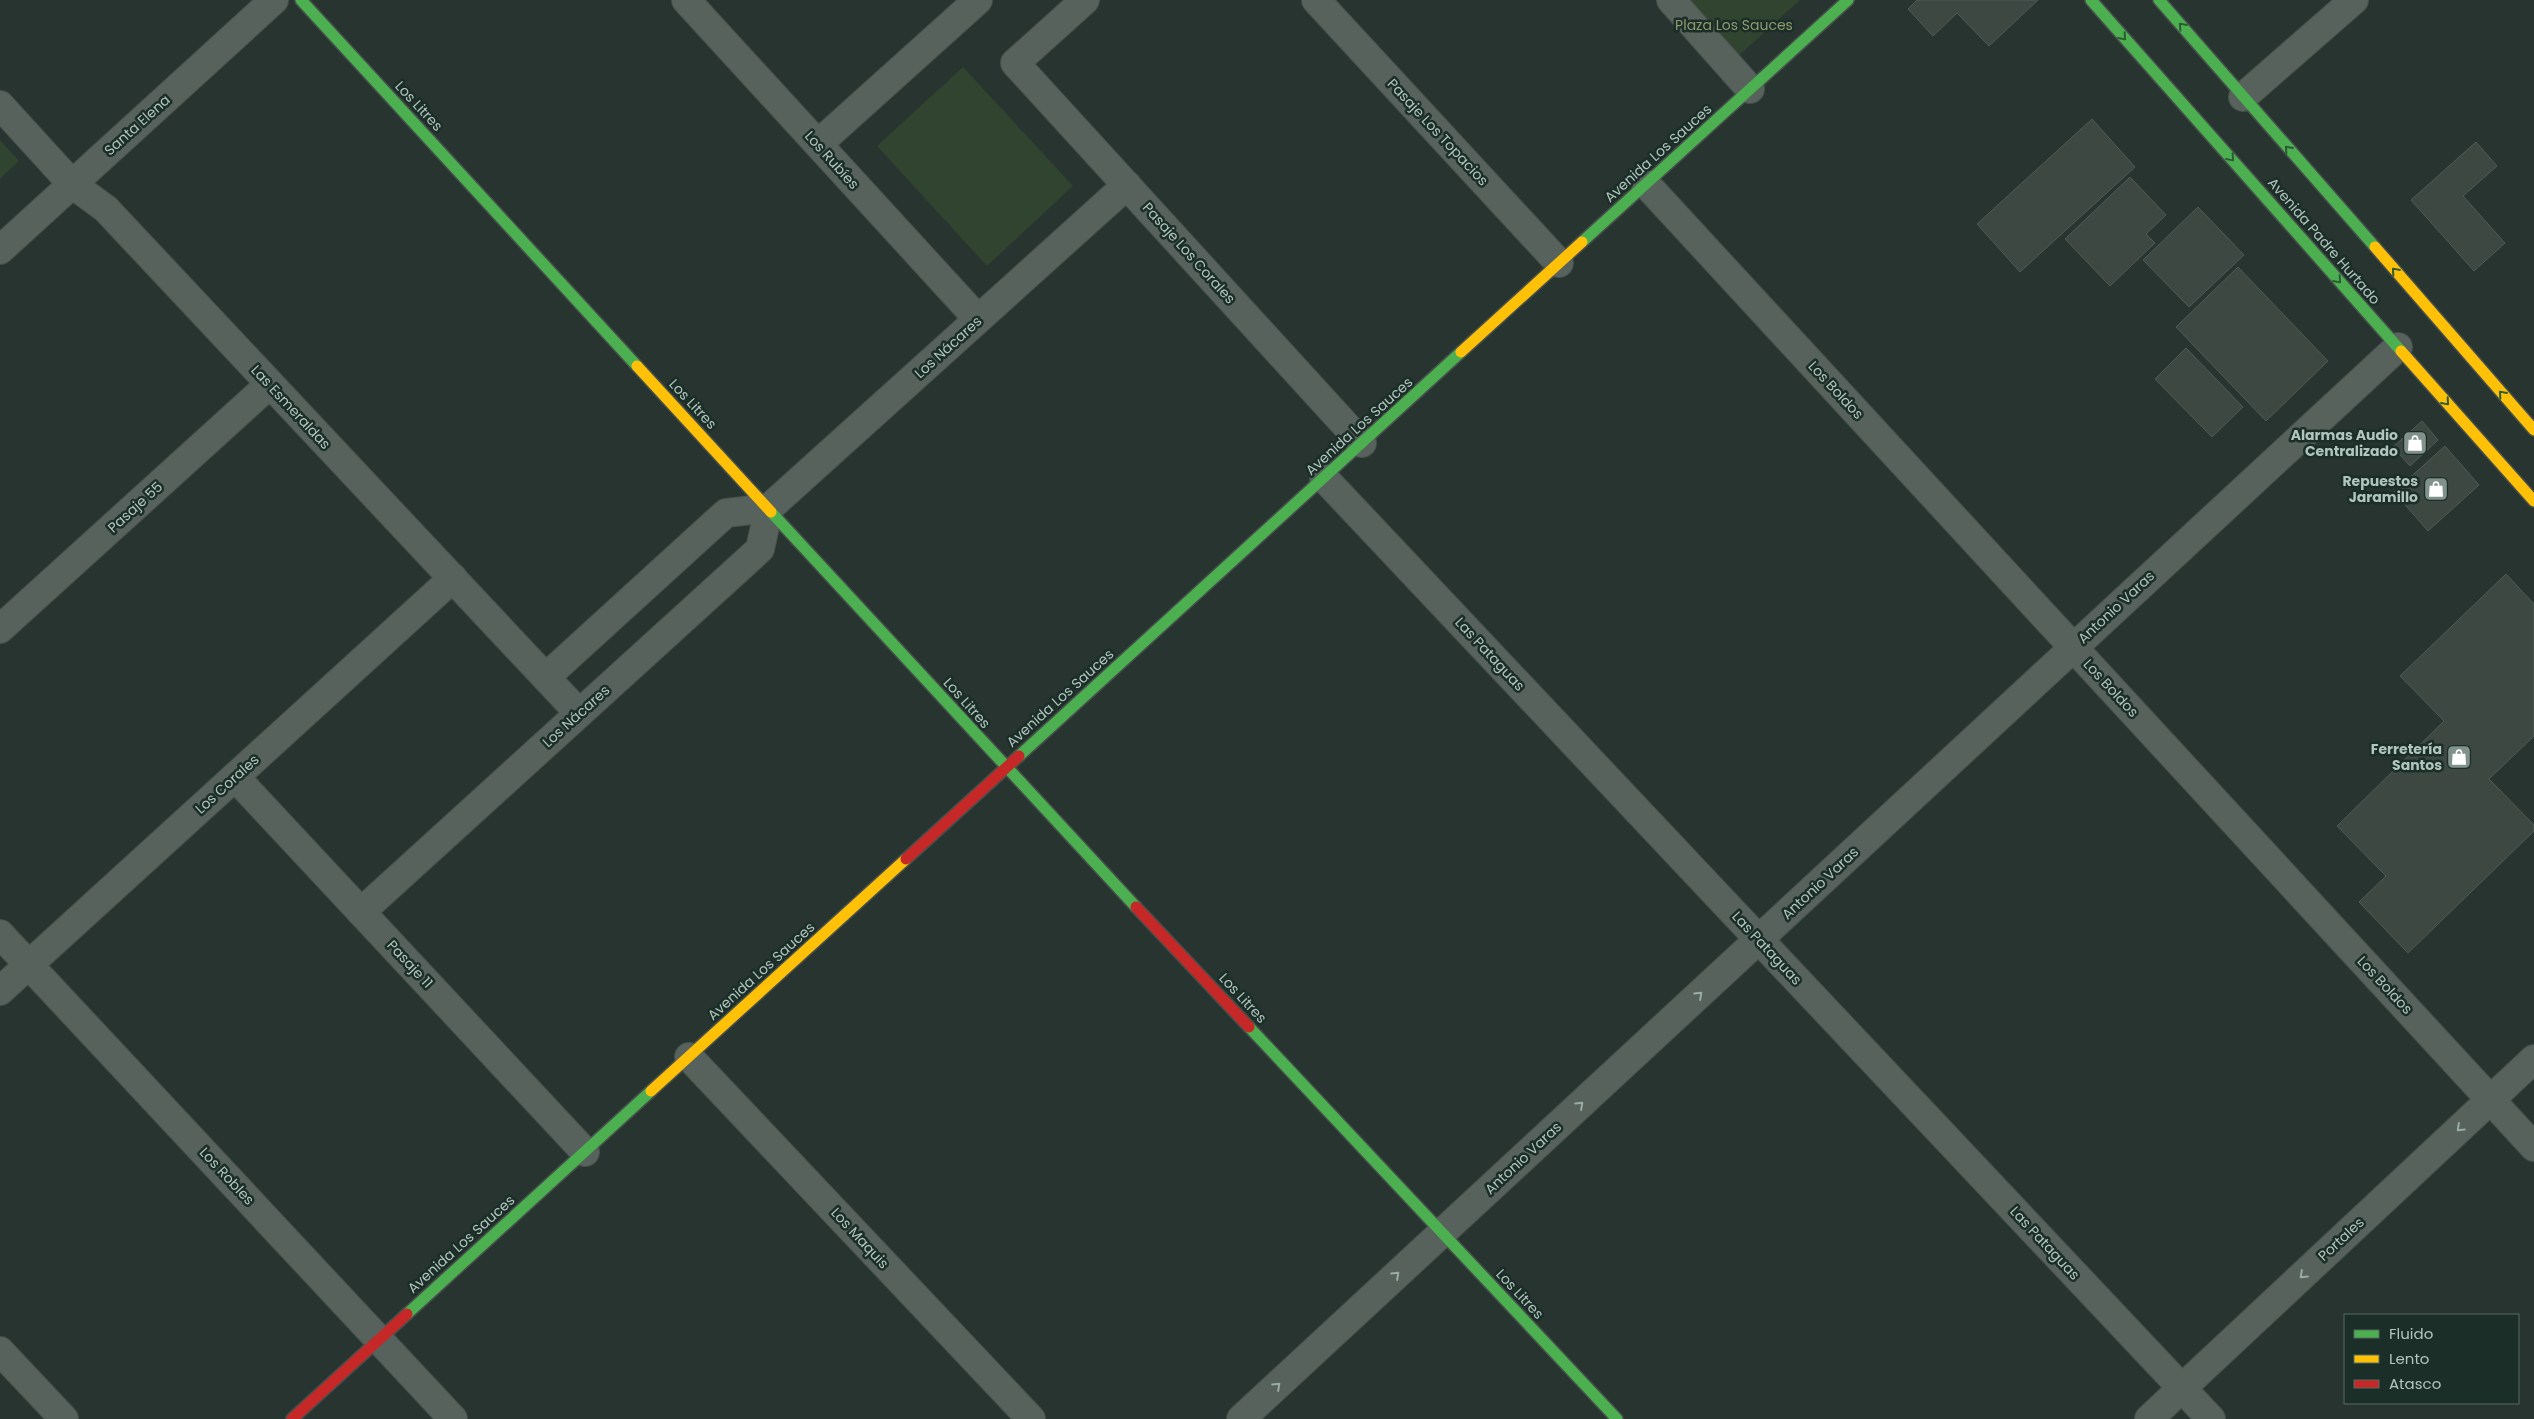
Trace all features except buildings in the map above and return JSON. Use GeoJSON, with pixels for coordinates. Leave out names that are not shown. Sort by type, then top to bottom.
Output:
{"type":"FeatureCollection","features":[{"type":"Feature","properties":{"kind":"street","name":"Santa Elena"},"geometry":{"type":"LineString","coordinates":[[0,250],[274,0]]}},
{"type":"Feature","properties":{"kind":"street","name":"Los Litres"},"geometry":{"type":"LineString","coordinates":[[301,0],[1006,768],[1617,1419]]}},
{"type":"Feature","properties":{"kind":"street","name":"Los Rubíes"},"geometry":{"type":"LineString","coordinates":[[686,0],[978,319]]}},
{"type":"Feature","properties":{"kind":"street"},"geometry":{"type":"LineString","coordinates":[[818,144],[978,0]]}},
{"type":"Feature","properties":{"kind":"street","name":"Pasaje Los Topacios"},"geometry":{"type":"LineString","coordinates":[[1316,0],[1560,264]]}},
{"type":"Feature","properties":{"kind":"street"},"geometry":{"type":"LineString","coordinates":[[1670,0],[1750,89]]}},
{"type":"Feature","properties":{"kind":"street","name":"Avenida Los Sauces"},"geometry":{"type":"LineString","coordinates":[[292,1419],[1848,0]]}},
{"type":"Feature","properties":{"kind":"street","name":"Avenida Padre Hurtado"},"geometry":{"type":"LineString","coordinates":[[2091,0],[2534,502]]}},
{"type":"Feature","properties":{"kind":"street"},"geometry":{"type":"LineString","coordinates":[[2159,0],[2534,430]]}},
{"type":"Feature","properties":{"kind":"street"},"geometry":{"type":"LineString","coordinates":[[2243,97],[2354,0]]}},
{"type":"Feature","properties":{"kind":"street","name":"Pasaje Los Corales"},"geometry":{"type":"LineString","coordinates":[[1069,5],[1016,63],[1362,444]]}},
{"type":"Feature","properties":{"kind":"street","name":"Las Esmeraldas"},"geometry":{"type":"LineString","coordinates":[[0,105],[72,184],[106,209],[579,713]]}},
{"type":"Feature","properties":{"kind":"street","name":"Los Boldos"},"geometry":{"type":"LineString","coordinates":[[1646,184],[2534,1147]]}},
{"type":"Feature","properties":{"kind":"street","name":"Los Nácares"},"geometry":{"type":"LineString","coordinates":[[361,912],[760,549],[769,508],[1127,185]]}},
{"type":"Feature","properties":{"kind":"street","name":"Antonio Varas"},"geometry":{"type":"LineString","coordinates":[[1241,1419],[2398,347]]}},
{"type":"Feature","properties":{"kind":"street","name":"Pasaje 55"},"geometry":{"type":"LineString","coordinates":[[0,629],[270,384]]}},
{"type":"Feature","properties":{"kind":"street","name":"Las Pataguas"},"geometry":{"type":"LineString","coordinates":[[1324,478],[2211,1419]]}},
{"type":"Feature","properties":{"kind":"street"},"geometry":{"type":"LineString","coordinates":[[546,677],[726,513],[769,508]]}},
{"type":"Feature","properties":{"kind":"street","name":"Los Corales"},"geometry":{"type":"LineString","coordinates":[[0,990],[453,578]]}},
{"type":"Feature","properties":{"kind":"street","name":"Pasaje 11"},"geometry":{"type":"LineString","coordinates":[[235,777],[586,1152]]}},
{"type":"Feature","properties":{"kind":"street","name":"Los Robles"},"geometry":{"type":"LineString","coordinates":[[0,934],[454,1419]]}},
{"type":"Feature","properties":{"kind":"street","name":"Los Maquis"},"geometry":{"type":"LineString","coordinates":[[689,1057],[1031,1419]]}},
{"type":"Feature","properties":{"kind":"street","name":"Portales"},"geometry":{"type":"LineString","coordinates":[[2149,1419],[2534,1059]]}},
{"type":"Feature","properties":{"kind":"street"},"geometry":{"type":"LineString","coordinates":[[0,1351],[64,1419]]}},
{"type":"Feature","properties":{"kind":"green space","name":"Plaza Los Sauces"},"geometry":{"type":"Polygon","coordinates":[[[1676,0],[1800,0],[1733,61],[1676,0]]]}},
{"type":"Feature","properties":{"kind":"green space"},"geometry":{"type":"Polygon","coordinates":[[[963,67],[1073,186],[987,266],[877,146],[963,67]]]}},
{"type":"Feature","properties":{"kind":"green space"},"geometry":{"type":"Polygon","coordinates":[[[0,140],[19,161],[0,179],[0,140]]]}},
{"type":"Feature","properties":{"kind":"traffic: fast"},"geometry":{"type":"LineString","coordinates":[[301,0],[637,366]]}},
{"type":"Feature","properties":{"kind":"traffic: fast"},"geometry":{"type":"LineString","coordinates":[[1582,242],[1848,0]]}},
{"type":"Feature","properties":{"kind":"traffic: fast"},"geometry":{"type":"LineString","coordinates":[[2091,0],[2401,351]]}},
{"type":"Feature","properties":{"kind":"traffic: fast"},"geometry":{"type":"LineString","coordinates":[[2159,0],[2375,247]]}},
{"type":"Feature","properties":{"kind":"traffic: fast"},"geometry":{"type":"LineString","coordinates":[[1019,756],[1461,352]]}},
{"type":"Feature","properties":{"kind":"traffic: fast"},"geometry":{"type":"LineString","coordinates":[[771,512],[1136,907]]}},
{"type":"Feature","properties":{"kind":"traffic: fast"},"geometry":{"type":"LineString","coordinates":[[1249,1027],[1617,1419]]}},
{"type":"Feature","properties":{"kind":"traffic: fast"},"geometry":{"type":"LineString","coordinates":[[407,1314],[651,1091]]}},
{"type":"Feature","properties":{"kind":"traffic: slow"},"geometry":{"type":"LineString","coordinates":[[1461,352],[1582,242]]}},
{"type":"Feature","properties":{"kind":"traffic: slow"},"geometry":{"type":"LineString","coordinates":[[2375,247],[2534,430]]}},
{"type":"Feature","properties":{"kind":"traffic: slow"},"geometry":{"type":"LineString","coordinates":[[2401,351],[2534,501]]}},
{"type":"Feature","properties":{"kind":"traffic: slow"},"geometry":{"type":"LineString","coordinates":[[637,366],[771,512]]}},
{"type":"Feature","properties":{"kind":"traffic: slow"},"geometry":{"type":"LineString","coordinates":[[651,1091],[906,859]]}},
{"type":"Feature","properties":{"kind":"traffic: jam"},"geometry":{"type":"LineString","coordinates":[[906,859],[1019,756]]}},
{"type":"Feature","properties":{"kind":"traffic: jam"},"geometry":{"type":"LineString","coordinates":[[1136,907],[1249,1027]]}},
{"type":"Feature","properties":{"kind":"traffic: jam"},"geometry":{"type":"LineString","coordinates":[[292,1419],[407,1314]]}},
{"type":"Feature","properties":{"kind":"place","name":"Alarmas Audio Centralizado"},"geometry":{"type":"Point","coordinates":[2415,443]}},
{"type":"Feature","properties":{"kind":"place","name":"Repuestos Jaramillo"},"geometry":{"type":"Point","coordinates":[2436,489]}},
{"type":"Feature","properties":{"kind":"place","name":"Ferretería Santos"},"geometry":{"type":"Point","coordinates":[2459,757]}}]}
